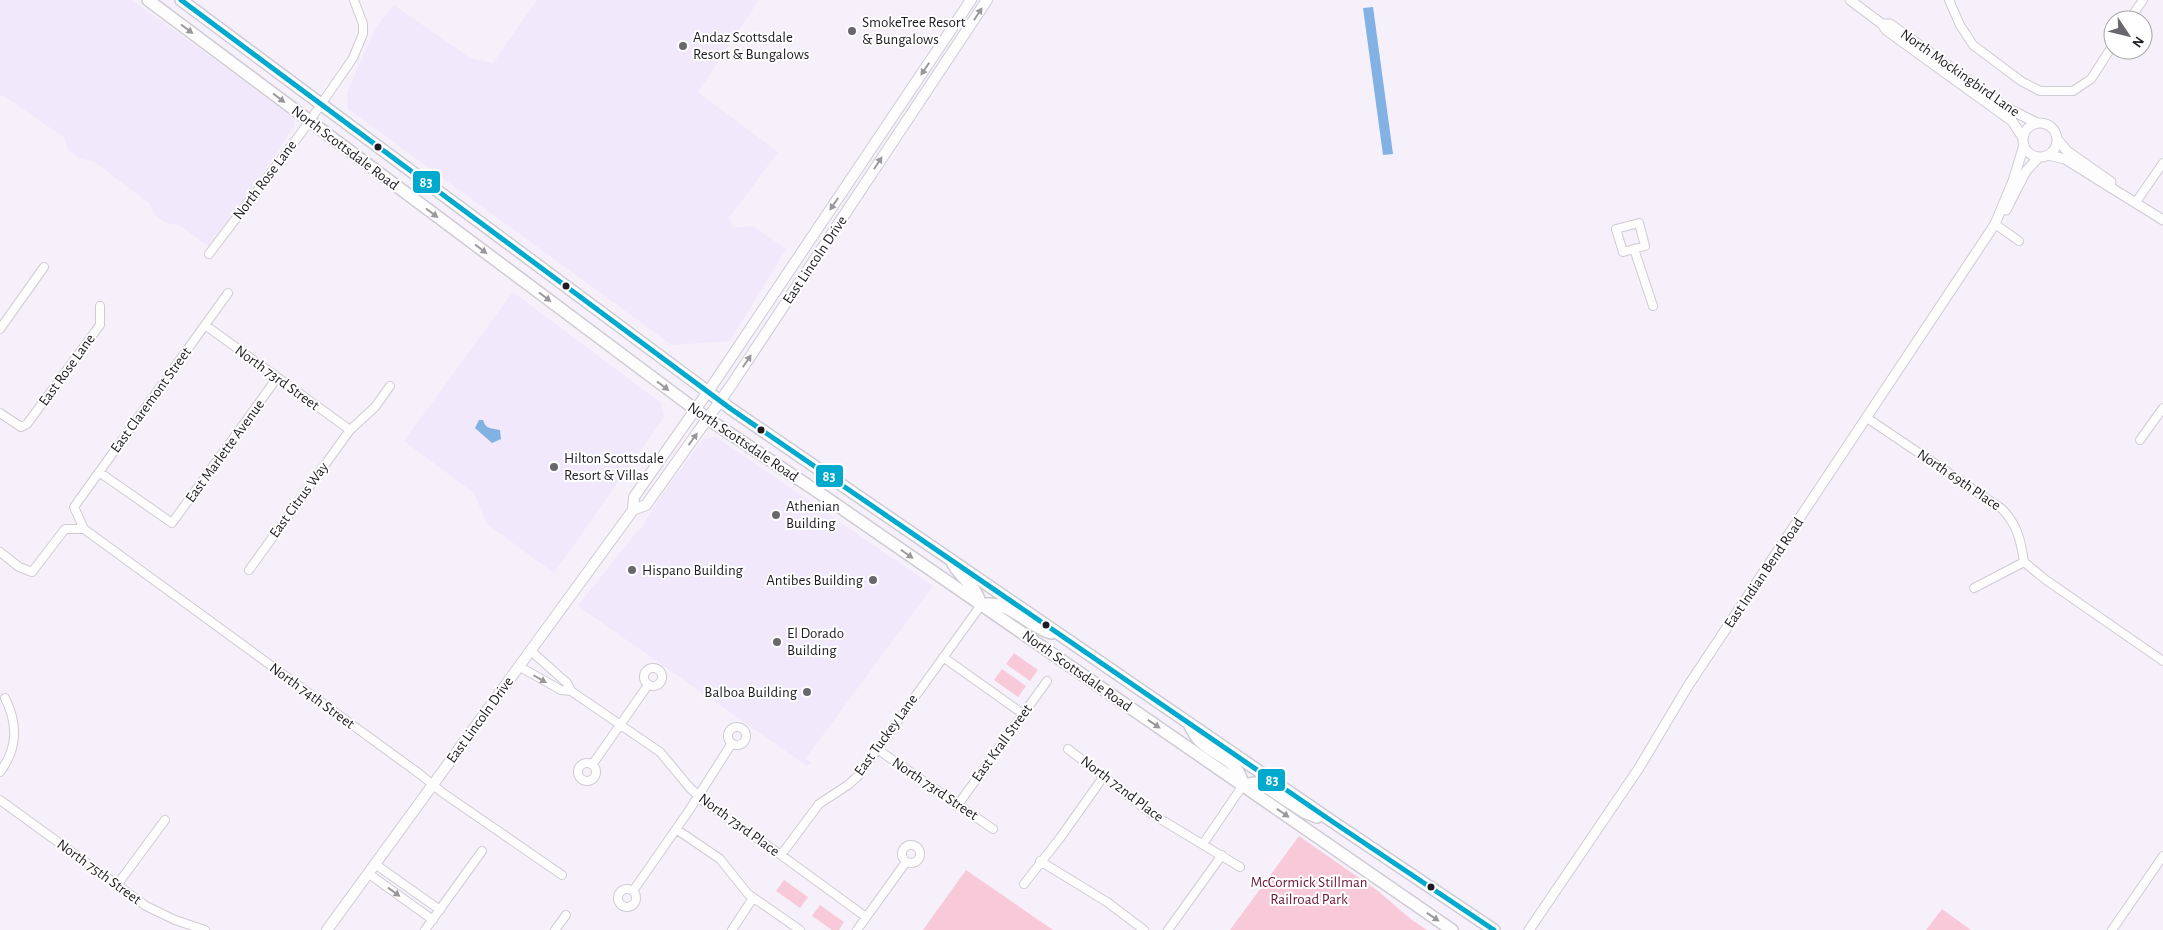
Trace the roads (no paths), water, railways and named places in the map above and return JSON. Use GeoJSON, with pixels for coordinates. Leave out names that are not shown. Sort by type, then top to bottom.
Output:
{"type":"FeatureCollection","features":[{"type":"Feature","properties":{"kind":"main road","name":"North Scottsdale Road"},"geometry":{"type":"LineString","coordinates":[[148,0],[695,410],[867,526],[1452,930]]}},
{"type":"Feature","properties":{"kind":"main road","name":"North Scottsdale Road"},"geometry":{"type":"LineString","coordinates":[[181,0],[521,251],[720,401],[1333,822],[1494,930]]}},
{"type":"Feature","properties":{"kind":"main road","name":"East Lincoln Drive"},"geometry":{"type":"LineString","coordinates":[[327,930],[633,510],[634,497],[708,392],[971,0]]}},
{"type":"Feature","properties":{"kind":"main road","name":"East Lincoln Drive"},"geometry":{"type":"LineString","coordinates":[[633,510],[646,505],[708,419],[987,0]]}},
{"type":"Feature","properties":{"kind":"main road"},"geometry":{"type":"LineString","coordinates":[[867,526],[878,510]]}},
{"type":"Feature","properties":{"kind":"main road"},"geometry":{"type":"LineString","coordinates":[[948,558],[959,574],[976,589],[981,605],[989,603],[999,604],[1038,629],[1064,638]]}},
{"type":"Feature","properties":{"kind":"main road"},"geometry":{"type":"LineString","coordinates":[[1187,721],[1200,742],[1236,766],[1243,786],[1254,783],[1264,784],[1304,812],[1333,822]]}},
{"type":"Feature","properties":{"kind":"street","name":"North Rose Lane"},"geometry":{"type":"LineString","coordinates":[[209,254],[344,74],[362,41],[363,24],[354,0]]}},
{"type":"Feature","properties":{"kind":"street","name":"North Mockingbird Lane"},"geometry":{"type":"LineString","coordinates":[[1850,0],[1882,24],[1886,30],[2012,121],[2030,153],[2065,159],[2163,220]]}},
{"type":"Feature","properties":{"kind":"street"},"geometry":{"type":"LineString","coordinates":[[1948,0],[1972,45],[2021,81],[2040,91],[2073,91],[2091,78],[2103,59]]}},
{"type":"Feature","properties":{"kind":"street","name":"North Mockingbird Lane"},"geometry":{"type":"LineString","coordinates":[[1882,24],[1890,24],[2007,108],[2037,123],[2051,127],[2057,139],[2067,151],[2124,191],[2128,197]]}},
{"type":"Feature","properties":{"kind":"street","name":"North Mockingbird Lane"},"geometry":{"type":"LineString","coordinates":[[2024,141],[2030,127],[2037,123]]}},
{"type":"Feature","properties":{"kind":"street"},"geometry":{"type":"LineString","coordinates":[[2043,156],[2054,148],[2057,139]]}},
{"type":"Feature","properties":{"kind":"street","name":"East Indian Bend Road"},"geometry":{"type":"LineString","coordinates":[[1997,221],[2013,181],[2024,141]]}},
{"type":"Feature","properties":{"kind":"street","name":"East Indian Bend Road"},"geometry":{"type":"LineString","coordinates":[[1529,930],[1639,768],[1688,686],[2012,200],[2026,171],[2043,156]]}},
{"type":"Feature","properties":{"kind":"street"},"geometry":{"type":"LineString","coordinates":[[2136,202],[2163,163]]}},
{"type":"Feature","properties":{"kind":"street"},"geometry":{"type":"LineString","coordinates":[[1997,221],[2019,241]]}},
{"type":"Feature","properties":{"kind":"street"},"geometry":{"type":"LineString","coordinates":[[1639,223],[1645,246],[1634,249],[1623,252],[1616,229],[1639,223]]}},
{"type":"Feature","properties":{"kind":"street"},"geometry":{"type":"LineString","coordinates":[[1634,249],[1653,306]]}},
{"type":"Feature","properties":{"kind":"street"},"geometry":{"type":"LineString","coordinates":[[0,330],[44,267]]}},
{"type":"Feature","properties":{"kind":"street","name":"East Claremont Street"},"geometry":{"type":"LineString","coordinates":[[74,507],[228,293]]}},
{"type":"Feature","properties":{"kind":"street","name":"East Rose Lane"},"geometry":{"type":"LineString","coordinates":[[0,413],[21,427],[27,424],[100,325],[100,306]]}},
{"type":"Feature","properties":{"kind":"street","name":"North 73rd Street"},"geometry":{"type":"LineString","coordinates":[[205,325],[350,430]]}},
{"type":"Feature","properties":{"kind":"street","name":"East Marlette Avenue"},"geometry":{"type":"LineString","coordinates":[[99,472],[172,524],[277,378]]}},
{"type":"Feature","properties":{"kind":"street","name":"East Citrus Way"},"geometry":{"type":"LineString","coordinates":[[249,570],[350,430],[375,407],[390,386]]}},
{"type":"Feature","properties":{"kind":"street"},"geometry":{"type":"LineString","coordinates":[[2140,440],[2163,408]]}},
{"type":"Feature","properties":{"kind":"street","name":"North 69th Place"},"geometry":{"type":"LineString","coordinates":[[1867,418],[2002,508],[2011,518],[2021,540],[2024,562]]}},
{"type":"Feature","properties":{"kind":"street","name":"North 74th Street"},"geometry":{"type":"LineString","coordinates":[[74,507],[84,529],[432,785],[562,875]]}},
{"type":"Feature","properties":{"kind":"street"},"geometry":{"type":"LineString","coordinates":[[0,552],[19,567],[32,572],[65,529],[84,529]]}},
{"type":"Feature","properties":{"kind":"street"},"geometry":{"type":"LineString","coordinates":[[1974,588],[2024,562],[2046,580],[2163,661]]}},
{"type":"Feature","properties":{"kind":"street","name":"East Tuckey Lane"},"geometry":{"type":"LineString","coordinates":[[781,855],[811,812],[858,776],[981,605]]}},
{"type":"Feature","properties":{"kind":"street","name":"North 73rd Place"},"geometry":{"type":"LineString","coordinates":[[531,651],[567,683],[570,691]]}},
{"type":"Feature","properties":{"kind":"street"},"geometry":{"type":"LineString","coordinates":[[943,658],[1023,714]]}},
{"type":"Feature","properties":{"kind":"street","name":"North 73rd Place"},"geometry":{"type":"LineString","coordinates":[[520,667],[562,690],[570,691],[660,752],[698,795],[866,917]]}},
{"type":"Feature","properties":{"kind":"street","name":"East Krall Street"},"geometry":{"type":"LineString","coordinates":[[957,806],[1047,681]]}},
{"type":"Feature","properties":{"kind":"street"},"geometry":{"type":"LineString","coordinates":[[592,765],[648,685]]}},
{"type":"Feature","properties":{"kind":"street"},"geometry":{"type":"LineString","coordinates":[[0,772],[11,753],[15,738],[15,728],[11,712],[5,698]]}},
{"type":"Feature","properties":{"kind":"street"},"geometry":{"type":"LineString","coordinates":[[633,891],[732,743]]}},
{"type":"Feature","properties":{"kind":"street","name":"North 73rd Street"},"geometry":{"type":"LineString","coordinates":[[876,749],[993,829]]}},
{"type":"Feature","properties":{"kind":"street","name":"North 72nd Place"},"geometry":{"type":"LineString","coordinates":[[1068,749],[1152,814],[1222,855]]}},
{"type":"Feature","properties":{"kind":"street"},"geometry":{"type":"LineString","coordinates":[[1024,884],[1040,861],[1060,838],[1104,776]]}},
{"type":"Feature","properties":{"kind":"street"},"geometry":{"type":"LineString","coordinates":[[1204,844],[1243,786]]}},
{"type":"Feature","properties":{"kind":"street","name":"North 75th Street"},"geometry":{"type":"LineString","coordinates":[[0,800],[146,906],[204,930]]}},
{"type":"Feature","properties":{"kind":"street"},"geometry":{"type":"LineString","coordinates":[[117,885],[165,820]]}},
{"type":"Feature","properties":{"kind":"street"},"geometry":{"type":"LineString","coordinates":[[676,829],[720,859],[753,898],[800,930]]}},
{"type":"Feature","properties":{"kind":"street"},"geometry":{"type":"LineString","coordinates":[[425,930],[482,851]]}},
{"type":"Feature","properties":{"kind":"street"},"geometry":{"type":"LineString","coordinates":[[1168,930],[1222,855],[1240,867]]}},
{"type":"Feature","properties":{"kind":"street"},"geometry":{"type":"LineString","coordinates":[[2112,930],[2163,856]]}},
{"type":"Feature","properties":{"kind":"street"},"geometry":{"type":"LineString","coordinates":[[1040,861],[1108,902],[1144,930]]}},
{"type":"Feature","properties":{"kind":"street"},"geometry":{"type":"LineString","coordinates":[[857,930],[906,862]]}},
{"type":"Feature","properties":{"kind":"street"},"geometry":{"type":"LineString","coordinates":[[376,864],[440,910]]}},
{"type":"Feature","properties":{"kind":"street"},"geometry":{"type":"LineString","coordinates":[[369,874],[433,920]]}},
{"type":"Feature","properties":{"kind":"street"},"geometry":{"type":"LineString","coordinates":[[732,930],[753,898]]}},
{"type":"Feature","properties":{"kind":"street"},"geometry":{"type":"LineString","coordinates":[[555,930],[566,915]]}},
{"type":"Feature","properties":{"kind":"water"},"geometry":{"type":"Polygon","coordinates":[[[1373,7],[1393,154],[1383,155],[1363,8],[1373,7]]]}},
{"type":"Feature","properties":{"kind":"water"},"geometry":{"type":"Polygon","coordinates":[[[479,420],[483,420],[492,429],[500,430],[501,439],[492,443],[475,428],[479,420]]]}},
{"type":"Feature","properties":{"kind":"place","name":"SmokeTree Resort & Bungalows"},"geometry":{"type":"Point","coordinates":[852,31]}},
{"type":"Feature","properties":{"kind":"place","name":"Andaz Scottsdale Resort & Bungalows"},"geometry":{"type":"Point","coordinates":[683,46]}},
{"type":"Feature","properties":{"kind":"place","name":"Hilton Scottsdale Resort & Villas"},"geometry":{"type":"Point","coordinates":[554,467]}},
{"type":"Feature","properties":{"kind":"place","name":"Athenian Building"},"geometry":{"type":"Point","coordinates":[776,515]}},
{"type":"Feature","properties":{"kind":"place","name":"Hispano Building"},"geometry":{"type":"Point","coordinates":[632,570]}},
{"type":"Feature","properties":{"kind":"place","name":"Antibes Building"},"geometry":{"type":"Point","coordinates":[873,580]}},
{"type":"Feature","properties":{"kind":"place","name":"El Dorado Building"},"geometry":{"type":"Point","coordinates":[777,642]}},
{"type":"Feature","properties":{"kind":"place","name":"Balboa Building"},"geometry":{"type":"Point","coordinates":[807,692]}},
{"type":"Feature","properties":{"kind":"park label","name":"McCormick Stillman Railroad Park"},"geometry":{"type":"Point","coordinates":[1309,890]}}]}
